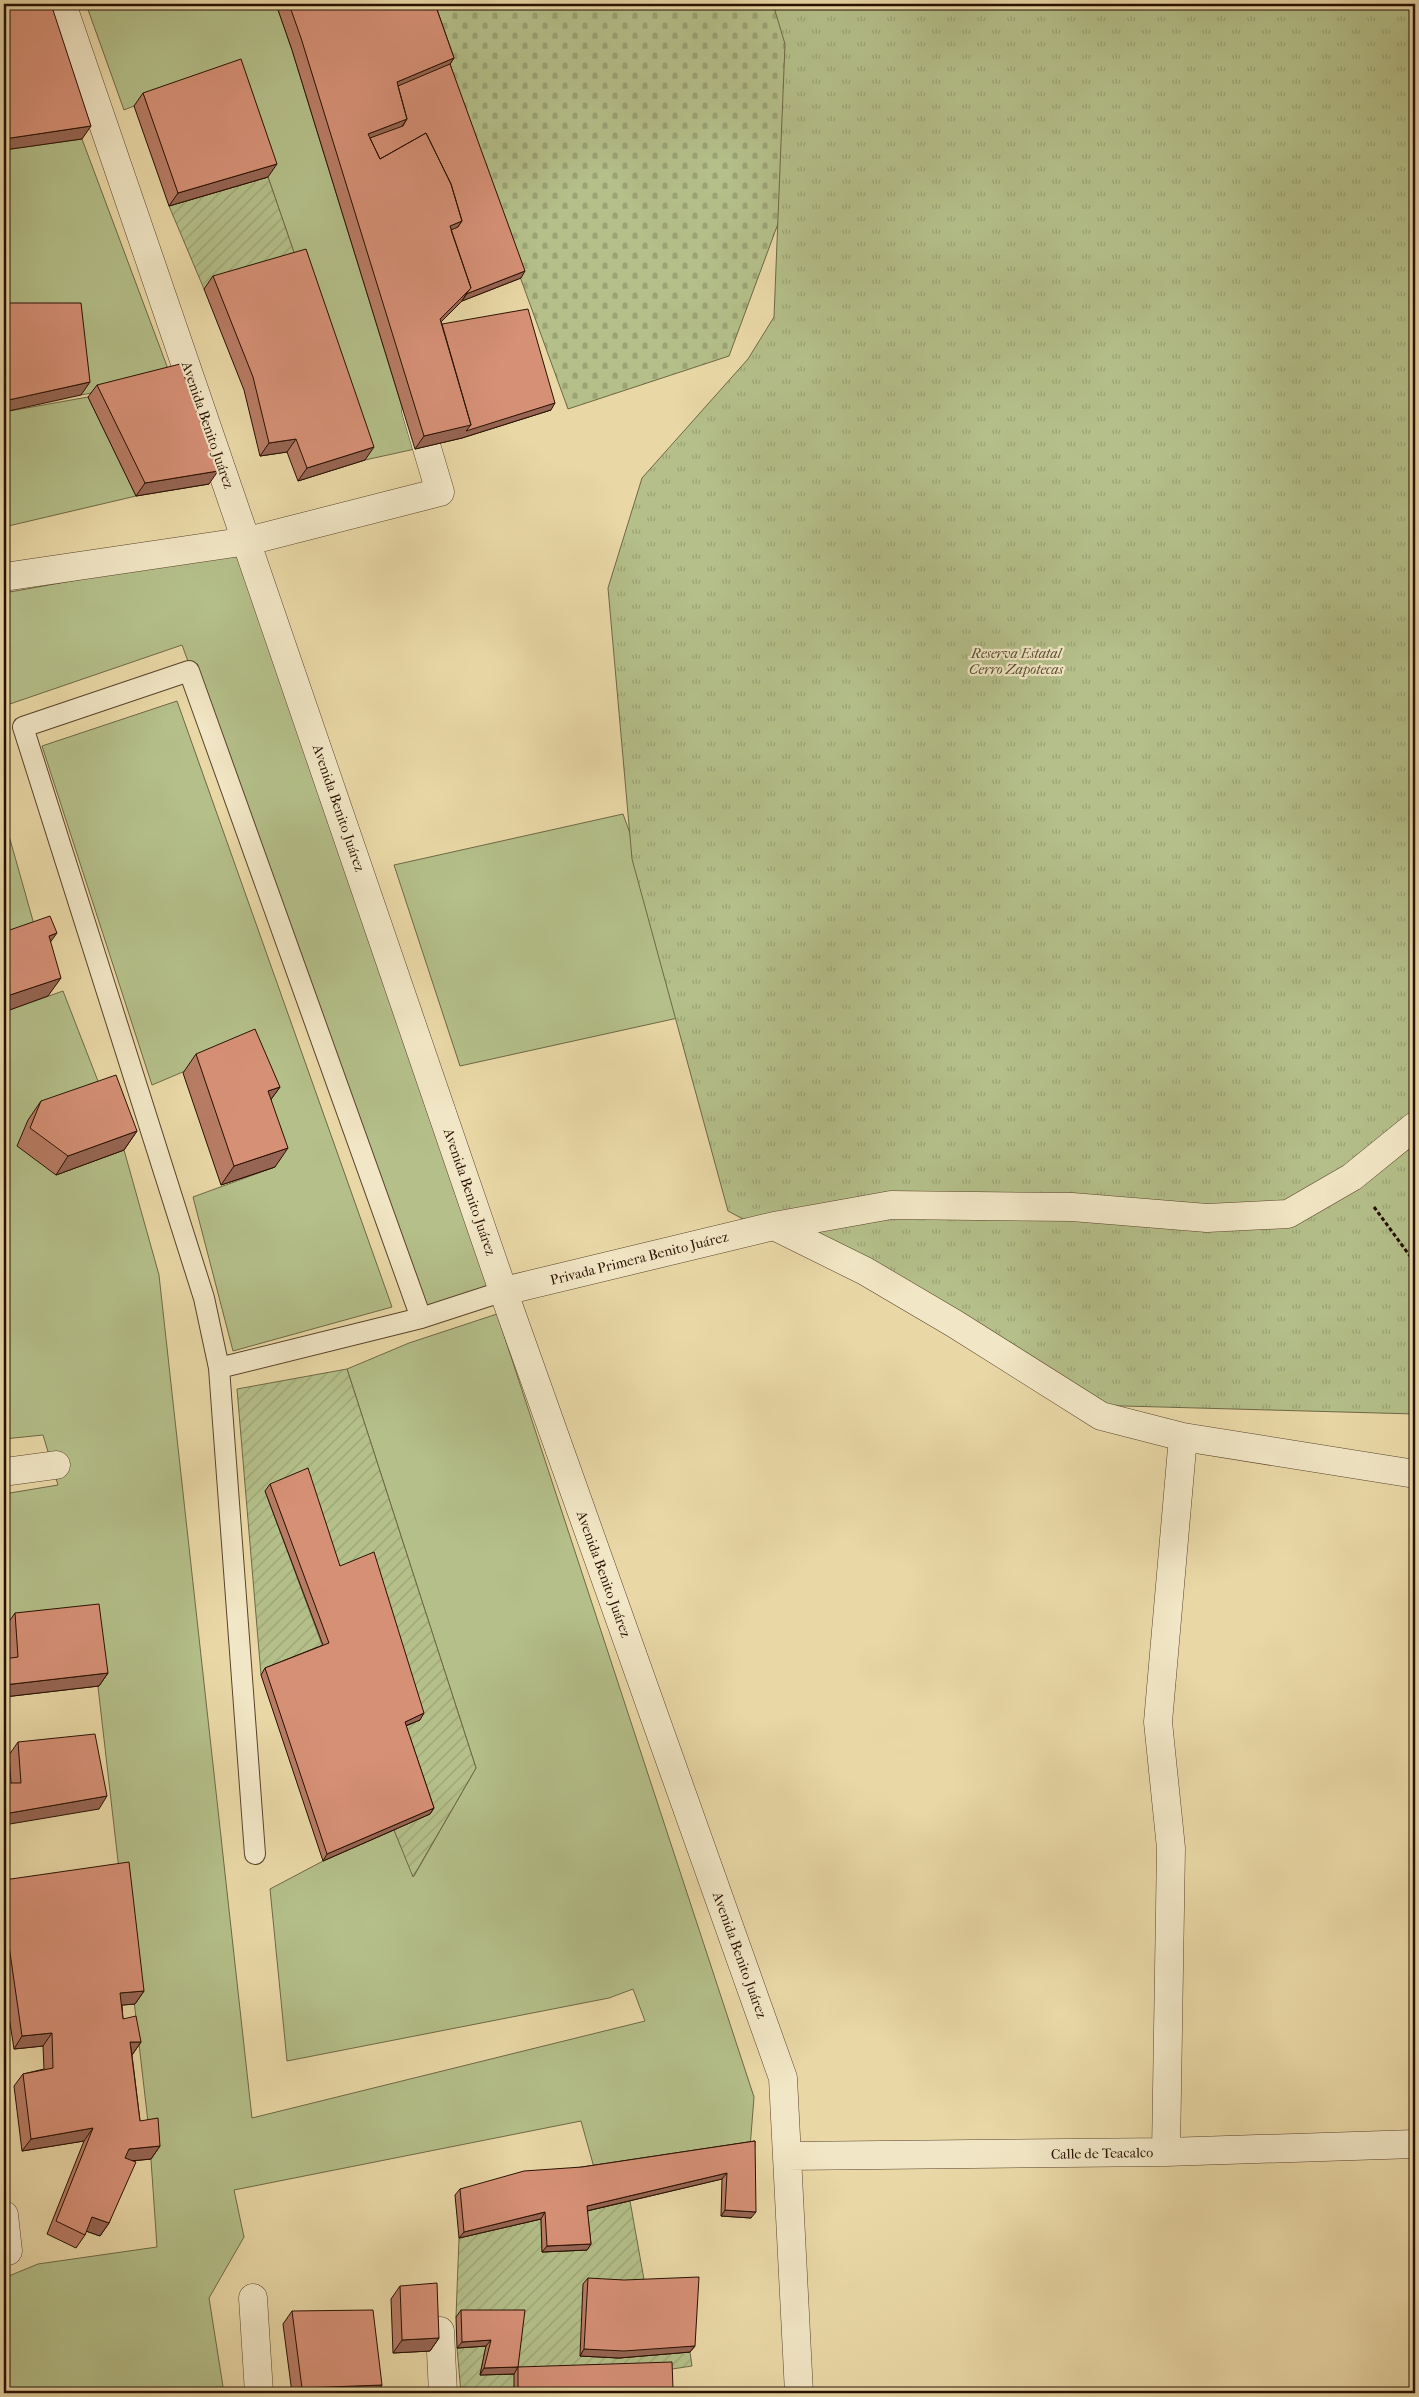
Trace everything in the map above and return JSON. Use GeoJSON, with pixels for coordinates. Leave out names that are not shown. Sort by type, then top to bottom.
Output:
{"type":"FeatureCollection","features":[{"type":"Feature","properties":{"kind":"street","name":"Avenida Benito Juárez"},"geometry":{"type":"LineString","coordinates":[[62,4],[504,1291],[783,2078],[799,2393]]}},
{"type":"Feature","properties":{"kind":"street"},"geometry":{"type":"LineString","coordinates":[[4,577],[248,541],[440,492],[409,388]]}},
{"type":"Feature","properties":{"kind":"street","name":"Privada Primera Benito Juárez"},"geometry":{"type":"LineString","coordinates":[[504,1291],[774,1226],[891,1205],[1072,1207],[1207,1218],[1288,1214],[1352,1177],[1415,1126]]}},
{"type":"Feature","properties":{"kind":"street"},"geometry":{"type":"LineString","coordinates":[[774,1226],[865,1271],[1101,1416],[1183,1437],[1415,1474]]}},
{"type":"Feature","properties":{"kind":"street"},"geometry":{"type":"LineString","coordinates":[[1166,2152],[1171,1848],[1158,1722],[1183,1437]]}},
{"type":"Feature","properties":{"kind":"street"},"geometry":{"type":"LineString","coordinates":[[4,1472],[56,1465]]}},
{"type":"Feature","properties":{"kind":"street","name":"Calle de Teacalco"},"geometry":{"type":"LineString","coordinates":[[788,2156],[1166,2152],[1415,2144]]}},
{"type":"Feature","properties":{"kind":"street"},"geometry":{"type":"LineString","coordinates":[[4,2215],[8,2251]]}},
{"type":"Feature","properties":{"kind":"street"},"geometry":{"type":"LineString","coordinates":[[253,2298],[260,2393]]}},
{"type":"Feature","properties":{"kind":"street"},"geometry":{"type":"LineString","coordinates":[[440,2331],[443,2393]]}},
{"type":"Feature","properties":{"kind":"lane"},"geometry":{"type":"LineString","coordinates":[[255,1854],[219,1368],[204,1298],[23,727],[189,671],[421,1318]]}},
{"type":"Feature","properties":{"kind":"lane"},"geometry":{"type":"LineString","coordinates":[[219,1368],[421,1318],[504,1291]]}},
{"type":"Feature","properties":{"kind":"path"},"geometry":{"type":"LineString","coordinates":[[1352,1177],[1415,1263]]}},
{"type":"Feature","properties":{"kind":"green space"},"geometry":{"type":"Polygon","coordinates":[[[86,4],[276,4],[292,50],[415,449],[365,460],[268,177],[134,106],[124,110],[86,4]]]}},
{"type":"Feature","properties":{"kind":"green space"},"geometry":{"type":"Polygon","coordinates":[[[421,4],[865,4],[812,132],[729,356],[568,409],[421,4]]]}},
{"type":"Feature","properties":{"kind":"green space","name":"Reserva Estatal Cerro Zapotecas"},"geometry":{"type":"Polygon","coordinates":[[[773,4],[1415,4],[1415,1414],[1088,1405],[728,1211],[632,859],[608,588],[642,478],[748,359],[774,317],[785,44],[773,4]]]}},
{"type":"Feature","properties":{"kind":"green space"},"geometry":{"type":"Polygon","coordinates":[[[82,139],[171,377],[81,395],[71,310],[4,319],[4,150],[82,139]]]}},
{"type":"Feature","properties":{"kind":"green space"},"geometry":{"type":"Polygon","coordinates":[[[268,177],[297,261],[204,289],[169,206],[268,177]]]}},
{"type":"Feature","properties":{"kind":"green space"},"geometry":{"type":"Polygon","coordinates":[[[88,397],[136,496],[4,527],[4,412],[88,397]]]}},
{"type":"Feature","properties":{"kind":"green space"},"geometry":{"type":"Polygon","coordinates":[[[240,551],[500,1282],[426,1307],[182,645],[4,706],[4,593],[240,551]]]}},
{"type":"Feature","properties":{"kind":"green space"},"geometry":{"type":"Polygon","coordinates":[[[177,701],[392,1307],[233,1351],[193,1197],[275,1167],[242,1047],[152,1085],[42,746],[177,701]]]}},
{"type":"Feature","properties":{"kind":"green space"},"geometry":{"type":"Polygon","coordinates":[[[623,814],[696,1014],[460,1066],[394,865],[623,814]]]}},
{"type":"Feature","properties":{"kind":"green space"},"geometry":{"type":"Polygon","coordinates":[[[4,818],[37,935],[4,946],[4,818]]]}},
{"type":"Feature","properties":{"kind":"green space"},"geometry":{"type":"Polygon","coordinates":[[[63,991],[103,1094],[56,1175],[124,1150],[159,1275],[252,2118],[645,2021],[633,1989],[609,1998],[287,2061],[270,1889],[323,1861],[394,1830],[414,1876],[476,1768],[347,1369],[409,1343],[497,1314],[754,2097],[750,2148],[595,2171],[581,2121],[234,2190],[244,2237],[209,2298],[224,2393],[4,2393],[4,2278],[38,2264],[157,2247],[149,2131],[90,1617],[4,1626],[4,1494],[58,1485],[43,1435],[4,1439],[4,1012],[63,991]]]}},
{"type":"Feature","properties":{"kind":"green space"},"geometry":{"type":"Polygon","coordinates":[[[347,1369],[476,1768],[413,1877],[394,1830],[400,1728],[420,1719],[336,1572],[265,1491],[324,1650],[261,1675],[237,1389],[347,1369]]]}},
{"type":"Feature","properties":{"kind":"green space"},"geometry":{"type":"Polygon","coordinates":[[[630,2201],[645,2285],[580,2355],[619,2358],[690,2352],[692,2366],[514,2393],[461,2393],[457,2348],[486,2346],[456,2317],[459,2238],[541,2219],[542,2252],[586,2250],[582,2212],[630,2201]],[[486,2346],[480,2374],[514,2374],[486,2346]]]}},
{"type":"Feature","properties":{"kind":"building"},"geometry":{"type":"Polygon","coordinates":[[[4,4],[51,4],[91,126],[4,139],[4,4]]]}},
{"type":"Feature","properties":{"kind":"building"},"geometry":{"type":"Polygon","coordinates":[[[289,4],[435,4],[454,58],[397,82],[407,119],[368,134],[380,159],[426,133],[451,184],[462,221],[450,226],[471,288],[440,319],[471,425],[424,436],[289,4]]]}},
{"type":"Feature","properties":{"kind":"building"},"geometry":{"type":"Polygon","coordinates":[[[241,59],[277,164],[178,193],[143,93],[241,59]]]}},
{"type":"Feature","properties":{"kind":"building"},"geometry":{"type":"Polygon","coordinates":[[[450,64],[525,271],[466,294],[471,288],[451,230],[458,227],[462,221],[451,184],[426,133],[380,159],[370,138],[403,126],[407,119],[398,86],[450,64]]]}},
{"type":"Feature","properties":{"kind":"building"},"geometry":{"type":"Polygon","coordinates":[[[306,249],[374,447],[307,468],[296,439],[269,443],[253,377],[213,276],[306,249]]]}},
{"type":"Feature","properties":{"kind":"building"},"geometry":{"type":"Polygon","coordinates":[[[4,303],[81,303],[90,382],[4,401],[4,303]]]}},
{"type":"Feature","properties":{"kind":"building"},"geometry":{"type":"Polygon","coordinates":[[[528,309],[555,403],[466,431],[471,425],[442,324],[528,309]]]}},
{"type":"Feature","properties":{"kind":"building"},"geometry":{"type":"Polygon","coordinates":[[[180,364],[218,471],[145,483],[97,385],[180,364]]]}},
{"type":"Feature","properties":{"kind":"building"},"geometry":{"type":"Polygon","coordinates":[[[50,916],[57,933],[49,936],[61,978],[4,997],[4,932],[50,916]]]}},
{"type":"Feature","properties":{"kind":"building"},"geometry":{"type":"Polygon","coordinates":[[[255,1029],[280,1087],[268,1091],[288,1148],[234,1166],[196,1054],[255,1029]]]}},
{"type":"Feature","properties":{"kind":"building"},"geometry":{"type":"Polygon","coordinates":[[[116,1075],[137,1131],[68,1156],[30,1128],[41,1101],[116,1075]]]}},
{"type":"Feature","properties":{"kind":"building"},"geometry":{"type":"Polygon","coordinates":[[[308,1468],[340,1566],[374,1552],[424,1713],[405,1722],[434,1808],[327,1854],[265,1668],[329,1643],[270,1484],[308,1468]]]}},
{"type":"Feature","properties":{"kind":"building"},"geometry":{"type":"Polygon","coordinates":[[[99,1604],[108,1673],[4,1685],[4,1659],[18,1657],[15,1613],[99,1604]]]}},
{"type":"Feature","properties":{"kind":"building"},"geometry":{"type":"Polygon","coordinates":[[[95,1734],[107,1796],[4,1814],[4,1783],[21,1783],[18,1742],[95,1734]]]}},
{"type":"Feature","properties":{"kind":"building"},"geometry":{"type":"Polygon","coordinates":[[[129,1862],[144,1991],[120,1993],[123,2019],[136,2016],[141,2042],[130,2042],[140,2121],[158,2118],[160,2146],[129,2149],[125,2158],[136,2162],[109,2223],[92,2217],[85,2235],[56,2221],[93,2128],[31,2139],[23,2074],[53,2068],[52,2033],[22,2036],[4,1911],[4,1880],[129,1862]]]}},
{"type":"Feature","properties":{"kind":"building"},"geometry":{"type":"Polygon","coordinates":[[[755,2141],[756,2212],[725,2210],[727,2173],[587,2206],[591,2244],[547,2246],[545,2212],[464,2232],[460,2189],[524,2171],[582,2167],[755,2141]]]}},
{"type":"Feature","properties":{"kind":"building"},"geometry":{"type":"Polygon","coordinates":[[[699,2277],[695,2346],[624,2351],[584,2349],[588,2278],[624,2280],[699,2277]]]}},
{"type":"Feature","properties":{"kind":"building"},"geometry":{"type":"Polygon","coordinates":[[[437,2283],[439,2338],[402,2340],[400,2286],[437,2283]]]}},
{"type":"Feature","properties":{"kind":"building"},"geometry":{"type":"Polygon","coordinates":[[[373,2310],[382,2385],[302,2388],[292,2311],[373,2310]]]}},
{"type":"Feature","properties":{"kind":"building"},"geometry":{"type":"Polygon","coordinates":[[[461,2310],[525,2310],[518,2367],[484,2368],[491,2340],[462,2342],[461,2310]]]}},
{"type":"Feature","properties":{"kind":"building"},"geometry":{"type":"Polygon","coordinates":[[[672,2362],[673,2388],[571,2393],[518,2393],[518,2367],[672,2362]]]}},
{"type":"Feature","properties":{"kind":"building"},"geometry":{"type":"Polygon","coordinates":[[[388,2391],[388,2393],[320,2393],[388,2391]]]}}]}
